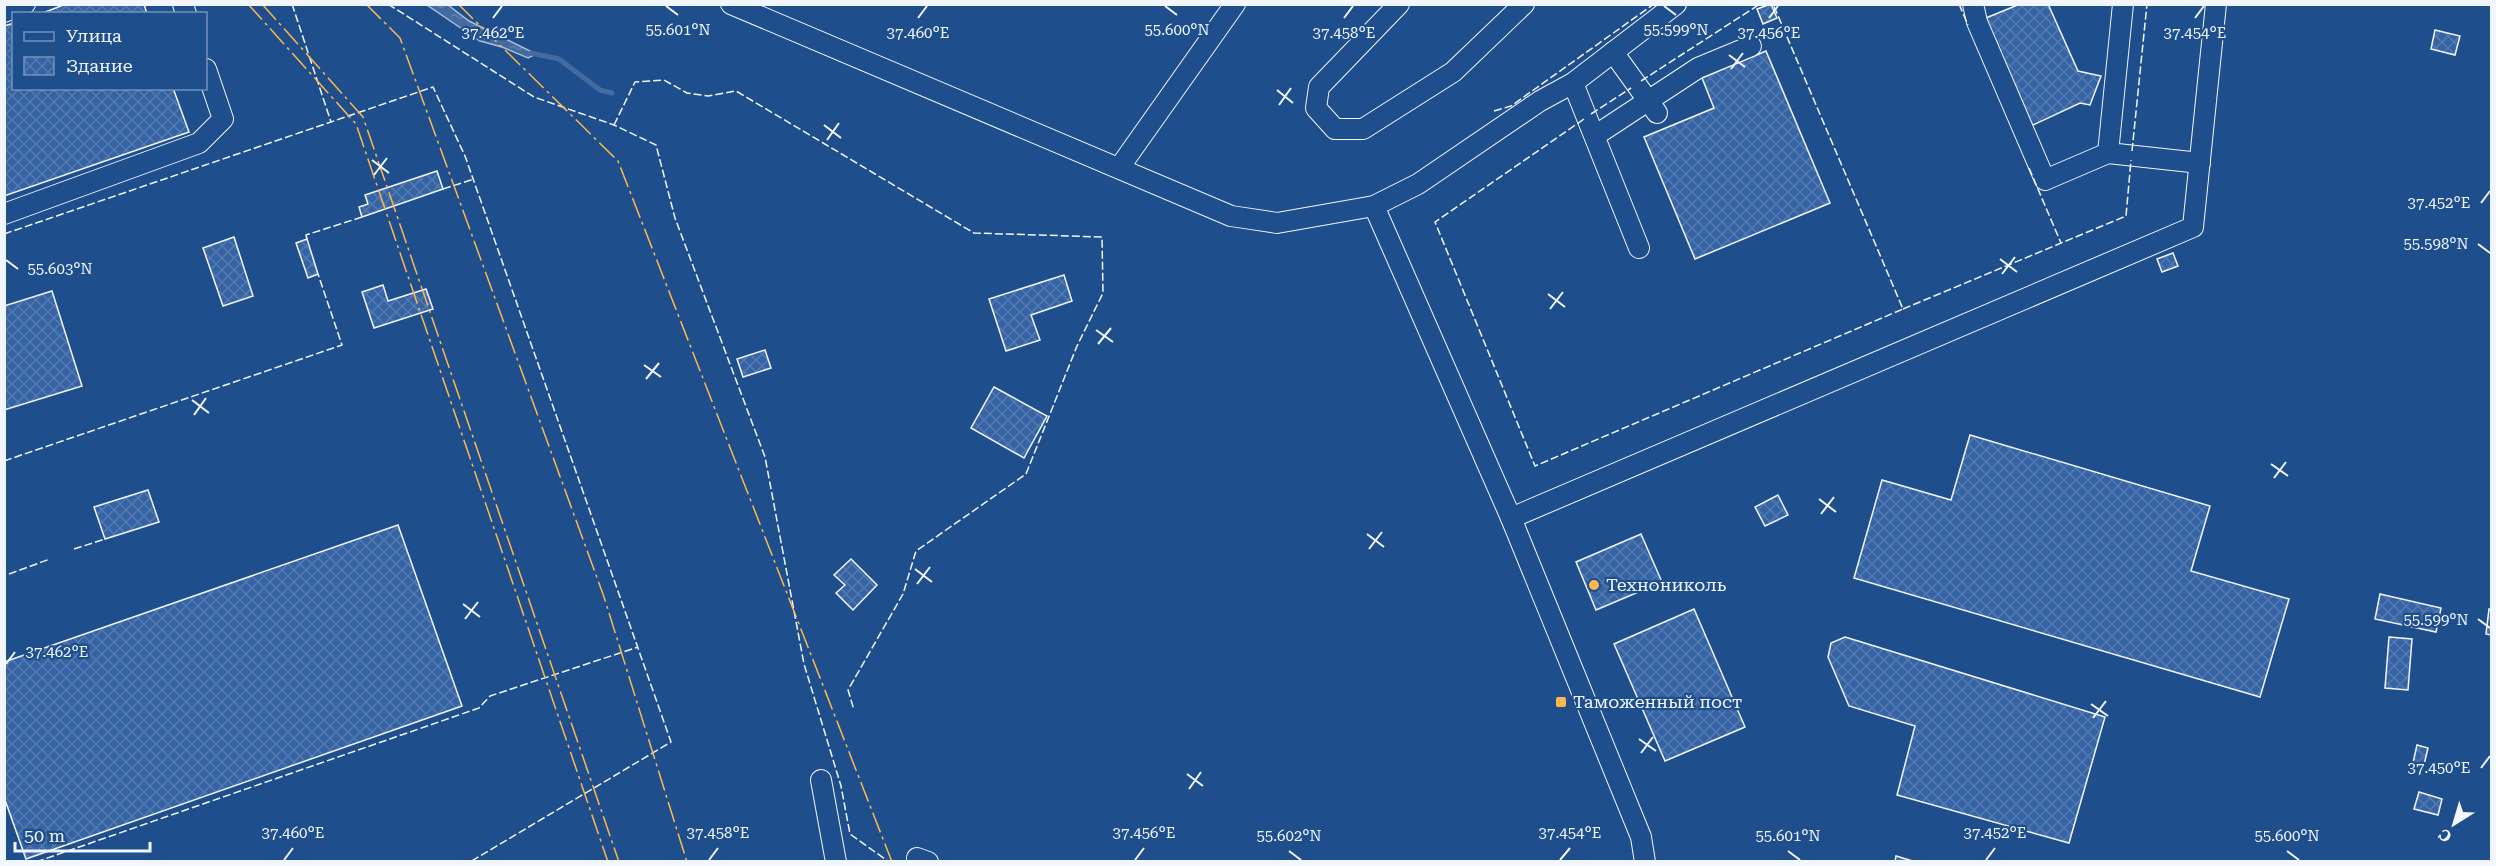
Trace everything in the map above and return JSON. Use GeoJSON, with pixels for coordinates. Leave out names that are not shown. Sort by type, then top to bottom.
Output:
{"type":"FeatureCollection","features":[{"type":"Feature","properties":{"kind":"street"},"geometry":{"type":"LineString","coordinates":[[4,12],[25,4]]}},
{"type":"Feature","properties":{"kind":"street"},"geometry":{"type":"LineString","coordinates":[[731,4],[1230,216],[1277,223],[1374,206],[1418,184],[1540,100],[1574,83],[1676,4]]}},
{"type":"Feature","properties":{"kind":"street"},"geometry":{"type":"LineString","coordinates":[[1119,168],[1235,4]]}},
{"type":"Feature","properties":{"kind":"street"},"geometry":{"type":"LineString","coordinates":[[1400,4],[1319,87],[1316,108],[1335,129],[1364,129],[1453,72],[1524,4]]}},
{"type":"Feature","properties":{"kind":"street"},"geometry":{"type":"LineString","coordinates":[[1973,4],[1977,22],[2044,180],[2108,153],[2200,163]]}},
{"type":"Feature","properties":{"kind":"street"},"geometry":{"type":"LineString","coordinates":[[2108,153],[2123,4]]}},
{"type":"Feature","properties":{"kind":"street"},"geometry":{"type":"LineString","coordinates":[[1510,518],[2193,227],[2216,4]]}},
{"type":"Feature","properties":{"kind":"street"},"geometry":{"type":"LineString","coordinates":[[1596,135],[1653,107],[1698,68],[1751,46]]}},
{"type":"Feature","properties":{"kind":"street"},"geometry":{"type":"LineString","coordinates":[[1613,52],[1653,107]]}},
{"type":"Feature","properties":{"kind":"street"},"geometry":{"type":"LineString","coordinates":[[4,214],[199,143],[223,119],[207,72]]}},
{"type":"Feature","properties":{"kind":"street"},"geometry":{"type":"LineString","coordinates":[[1574,83],[1639,248]]}},
{"type":"Feature","properties":{"kind":"street"},"geometry":{"type":"LineString","coordinates":[[1374,206],[1510,518],[1641,837],[1645,861]]}},
{"type":"Feature","properties":{"kind":"street"},"geometry":{"type":"LineString","coordinates":[[821,780],[836,861]]}},
{"type":"Feature","properties":{"kind":"water"},"geometry":{"type":"Polygon","coordinates":[[[427,5],[448,5],[469,21],[536,54],[528,58],[480,41],[427,5]]]}},
{"type":"Feature","properties":{"kind":"building"},"geometry":{"type":"Polygon","coordinates":[[[66,4],[144,4],[146,12],[45,12],[66,4]]]}},
{"type":"Feature","properties":{"kind":"building"},"geometry":{"type":"Polygon","coordinates":[[[1771,4],[1777,18],[1763,24],[1757,9],[1771,4]]]}},
{"type":"Feature","properties":{"kind":"building"},"geometry":{"type":"Polygon","coordinates":[[[2020,4],[2048,4],[2078,71],[2101,76],[2090,105],[2080,103],[2031,126],[1986,18],[2020,4]]]}},
{"type":"Feature","properties":{"kind":"building"},"geometry":{"type":"Polygon","coordinates":[[[12,24],[12,90],[174,90],[189,132],[4,196],[4,26],[12,24]]]}},
{"type":"Feature","properties":{"kind":"building"},"geometry":{"type":"Polygon","coordinates":[[[2435,30],[2460,36],[2455,55],[2431,49],[2435,30]]]}},
{"type":"Feature","properties":{"kind":"building"},"geometry":{"type":"Polygon","coordinates":[[[1766,51],[1830,203],[1695,259],[1644,137],[1714,108],[1702,78],[1766,51]]]}},
{"type":"Feature","properties":{"kind":"building"},"geometry":{"type":"Polygon","coordinates":[[[437,171],[443,189],[362,217],[359,207],[368,204],[365,195],[437,171]]]}},
{"type":"Feature","properties":{"kind":"building"},"geometry":{"type":"Polygon","coordinates":[[[234,237],[253,296],[223,306],[203,248],[234,237]]]}},
{"type":"Feature","properties":{"kind":"building"},"geometry":{"type":"Polygon","coordinates":[[[307,239],[318,274],[308,278],[296,243],[307,239]]]}},
{"type":"Feature","properties":{"kind":"building"},"geometry":{"type":"Polygon","coordinates":[[[2173,253],[2178,266],[2162,272],[2157,259],[2173,253]]]}},
{"type":"Feature","properties":{"kind":"building"},"geometry":{"type":"Polygon","coordinates":[[[1064,275],[1072,301],[1031,315],[1040,340],[1006,351],[989,299],[1064,275]]]}},
{"type":"Feature","properties":{"kind":"building"},"geometry":{"type":"Polygon","coordinates":[[[383,285],[388,301],[426,289],[433,309],[374,328],[362,292],[383,285]]]}},
{"type":"Feature","properties":{"kind":"building"},"geometry":{"type":"Polygon","coordinates":[[[52,291],[82,386],[4,410],[4,306],[52,291]]]}},
{"type":"Feature","properties":{"kind":"building"},"geometry":{"type":"Polygon","coordinates":[[[765,350],[771,368],[743,377],[737,359],[765,350]]]}},
{"type":"Feature","properties":{"kind":"building"},"geometry":{"type":"Polygon","coordinates":[[[994,387],[1047,416],[1024,458],[971,428],[994,387]]]}},
{"type":"Feature","properties":{"kind":"building"},"geometry":{"type":"Polygon","coordinates":[[[1970,435],[2210,506],[2191,571],[2289,599],[2260,697],[1854,578],[1882,480],[1951,500],[1970,435]]]}},
{"type":"Feature","properties":{"kind":"building"},"geometry":{"type":"Polygon","coordinates":[[[148,490],[159,522],[105,539],[94,507],[148,490]]]}},
{"type":"Feature","properties":{"kind":"building"},"geometry":{"type":"Polygon","coordinates":[[[1778,495],[1788,515],[1765,526],[1755,507],[1778,495]]]}},
{"type":"Feature","properties":{"kind":"building"},"geometry":{"type":"Polygon","coordinates":[[[398,525],[462,706],[26,859],[4,797],[4,662],[398,525]]]}},
{"type":"Feature","properties":{"kind":"building"},"geometry":{"type":"Polygon","coordinates":[[[1641,534],[1662,582],[1596,610],[1576,562],[1641,534]]]}},
{"type":"Feature","properties":{"kind":"building"},"geometry":{"type":"Polygon","coordinates":[[[851,559],[877,585],[853,610],[836,593],[845,585],[834,575],[851,559]]]}},
{"type":"Feature","properties":{"kind":"building"},"geometry":{"type":"Polygon","coordinates":[[[2380,594],[2441,608],[2436,632],[2375,619],[2380,594]]]}},
{"type":"Feature","properties":{"kind":"building"},"geometry":{"type":"Polygon","coordinates":[[[1694,609],[1745,727],[1665,761],[1614,644],[1694,609]]]}},
{"type":"Feature","properties":{"kind":"building"},"geometry":{"type":"Polygon","coordinates":[[[2489,609],[2492,610],[2492,635],[2486,634],[2489,609]]]}},
{"type":"Feature","properties":{"kind":"building"},"geometry":{"type":"Polygon","coordinates":[[[1845,637],[2105,717],[2069,843],[1897,795],[1915,726],[1849,706],[1828,657],[1831,643],[1845,637]]]}},
{"type":"Feature","properties":{"kind":"building"},"geometry":{"type":"Polygon","coordinates":[[[2389,637],[2412,639],[2408,690],[2385,688],[2389,637]]]}},
{"type":"Feature","properties":{"kind":"building"},"geometry":{"type":"Polygon","coordinates":[[[2417,745],[2428,748],[2423,769],[2412,767],[2417,745]]]}},
{"type":"Feature","properties":{"kind":"building"},"geometry":{"type":"Polygon","coordinates":[[[2419,792],[2442,799],[2438,815],[2414,809],[2419,792]]]}},
{"type":"Feature","properties":{"kind":"building"},"geometry":{"type":"Polygon","coordinates":[[[1896,856],[1916,862],[1895,862],[1896,856]]]}},
{"type":"Feature","properties":{"kind":"waterway"},"geometry":{"type":"LineString","coordinates":[[531,53],[559,59],[600,90],[612,93]]}},
{"type":"Feature","properties":{"kind":"fence"},"geometry":{"type":"LineString","coordinates":[[292,4],[331,122]]}},
{"type":"Feature","properties":{"kind":"fence"},"geometry":{"type":"LineString","coordinates":[[388,4],[534,97],[614,125],[656,145],[675,218],[765,457],[804,664],[841,786],[850,834],[889,862]]}},
{"type":"Feature","properties":{"kind":"fence"},"geometry":{"type":"LineString","coordinates":[[1494,111],[1511,106],[1654,4]]}},
{"type":"Feature","properties":{"kind":"fence"},"geometry":{"type":"LineString","coordinates":[[1641,81],[1760,4]]}},
{"type":"Feature","properties":{"kind":"fence"},"geometry":{"type":"LineString","coordinates":[[1584,119],[1435,222],[1535,466],[1903,309],[1773,4]]}},
{"type":"Feature","properties":{"kind":"fence"},"geometry":{"type":"LineString","coordinates":[[1959,4],[1968,25]]}},
{"type":"Feature","properties":{"kind":"fence"},"geometry":{"type":"LineString","coordinates":[[2132,151],[2147,4]]}},
{"type":"Feature","properties":{"kind":"fence"},"geometry":{"type":"LineString","coordinates":[[614,125],[635,82],[664,80],[687,93],[708,96],[736,91],[974,233],[1102,237],[1103,293],[1077,346],[1026,474],[916,551],[903,594],[848,690],[854,710]]}},
{"type":"Feature","properties":{"kind":"fence"},"geometry":{"type":"LineString","coordinates":[[4,234],[433,87],[465,156],[671,742],[470,862]]}},
{"type":"Feature","properties":{"kind":"fence"},"geometry":{"type":"LineString","coordinates":[[1591,114],[1631,88]]}},
{"type":"Feature","properties":{"kind":"fence"},"geometry":{"type":"LineString","coordinates":[[1903,309],[2126,216],[2131,160]]}},
{"type":"Feature","properties":{"kind":"fence"},"geometry":{"type":"LineString","coordinates":[[2029,168],[2061,243]]}},
{"type":"Feature","properties":{"kind":"fence"},"geometry":{"type":"LineString","coordinates":[[443,189],[474,179]]}},
{"type":"Feature","properties":{"kind":"fence"},"geometry":{"type":"LineString","coordinates":[[307,239],[306,235],[362,217]]}},
{"type":"Feature","properties":{"kind":"fence"},"geometry":{"type":"LineString","coordinates":[[4,461],[342,345],[318,274]]}},
{"type":"Feature","properties":{"kind":"fence"},"geometry":{"type":"LineString","coordinates":[[74,549],[105,539]]}},
{"type":"Feature","properties":{"kind":"fence"},"geometry":{"type":"LineString","coordinates":[[9,574],[50,559]]}},
{"type":"Feature","properties":{"kind":"fence"},"geometry":{"type":"LineString","coordinates":[[36,862],[479,708],[490,696],[638,647]]}},
{"type":"Feature","properties":{"kind":"power"},"geometry":{"type":"LineString","coordinates":[[248,4],[356,124],[608,862]]}},
{"type":"Feature","properties":{"kind":"power"},"geometry":{"type":"LineString","coordinates":[[262,4],[363,117],[619,862]]}},
{"type":"Feature","properties":{"kind":"power"},"geometry":{"type":"LineString","coordinates":[[366,4],[400,38],[604,597],[687,862]]}},
{"type":"Feature","properties":{"kind":"power"},"geometry":{"type":"LineString","coordinates":[[458,4],[618,161],[892,862]]}},
{"type":"Feature","properties":{"kind":"place","name":"Технониколь"},"geometry":{"type":"Point","coordinates":[1594,585]}},
{"type":"Feature","properties":{"kind":"place","name":"Таможенный пост"},"geometry":{"type":"Point","coordinates":[1561,702]}}]}
